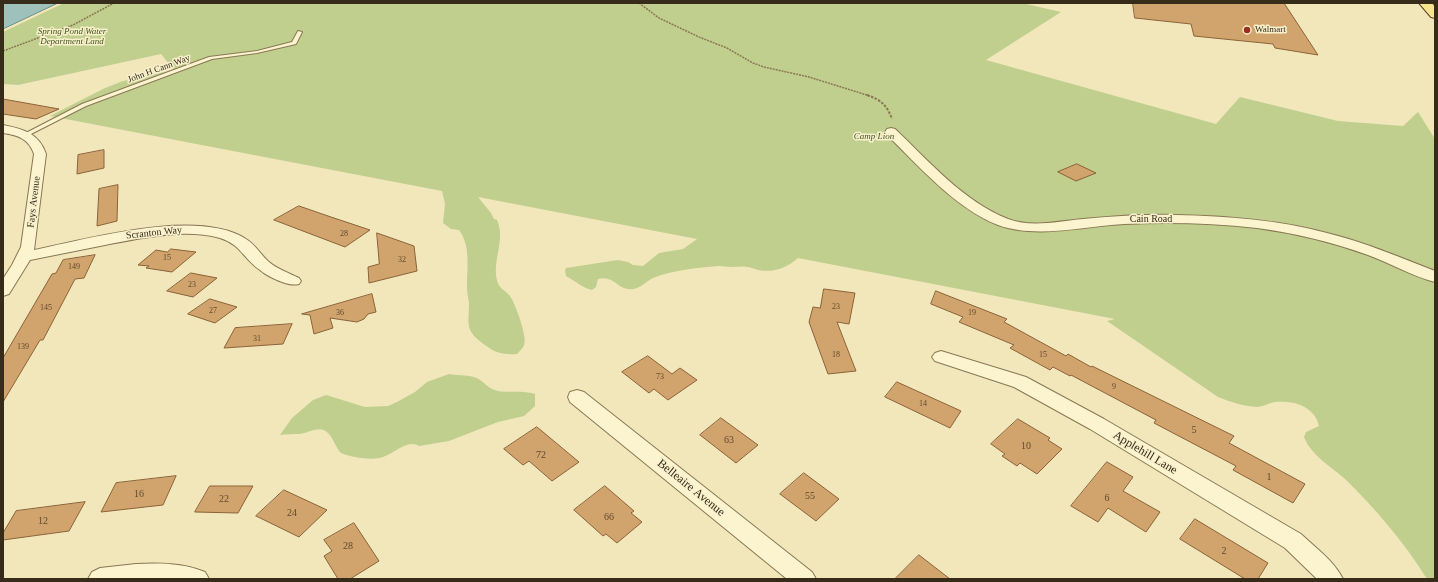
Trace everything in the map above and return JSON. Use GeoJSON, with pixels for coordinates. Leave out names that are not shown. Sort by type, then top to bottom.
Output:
{"type":"FeatureCollection","features":[{"type":"Feature","properties":{"kind":"main road"},"geometry":{"type":"LineString","coordinates":[[1425,3],[1435,14]]}},
{"type":"Feature","properties":{"kind":"street"},"geometry":{"type":"LineString","coordinates":[[3,129],[25,135]]}},
{"type":"Feature","properties":{"kind":"street","name":"Cain Road"},"geometry":{"type":"LineString","coordinates":[[892,132],[958,195],[988,216],[1017,226],[1037,227],[1123,220],[1177,219],[1257,224],[1323,236],[1374,252],[1435,276]]}},
{"type":"Feature","properties":{"kind":"street","name":"Fays Avenue"},"geometry":{"type":"LineString","coordinates":[[3,291],[25,256],[28,247],[40,154],[34,140],[25,135]]}},
{"type":"Feature","properties":{"kind":"street","name":"Scranton Way"},"geometry":{"type":"LineString","coordinates":[[25,256],[165,230],[206,231],[225,235],[241,242],[265,267],[293,281]]}},
{"type":"Feature","properties":{"kind":"street","name":"Applehill Lane"},"geometry":{"type":"LineString","coordinates":[[941,357],[1020,382],[1097,424],[1293,541],[1319,565],[1331,579]]}},
{"type":"Feature","properties":{"kind":"street","name":"Belleaire Avenue"},"geometry":{"type":"LineString","coordinates":[[577,397],[804,579]]}},
{"type":"Feature","properties":{"kind":"street"},"geometry":{"type":"LineString","coordinates":[[100,579],[157,573],[184,575],[197,579]]}},
{"type":"Feature","properties":{"kind":"lane","name":"John H Cann Way"},"geometry":{"type":"LineString","coordinates":[[25,135],[84,105],[211,58],[257,52],[294,43],[300,32]]}},
{"type":"Feature","properties":{"kind":"path"},"geometry":{"type":"LineString","coordinates":[[3,51],[73,25],[114,3]]}},
{"type":"Feature","properties":{"kind":"path"},"geometry":{"type":"LineString","coordinates":[[639,3],[665,21],[727,48],[753,63],[764,67],[809,77],[879,99],[888,108],[892,119],[892,132]]}},
{"type":"Feature","properties":{"kind":"green space","name":"Camp Lion"},"geometry":{"type":"Polygon","coordinates":[[[64,3],[1022,3],[1061,12],[986,60],[1216,124],[1240,97],[1338,121],[1403,126],[1418,112],[1435,139],[1435,579],[1427,579],[1409,552],[1378,513],[1344,478],[1321,460],[1311,449],[1304,437],[1306,432],[1319,426],[1317,419],[1308,409],[1296,403],[1289,402],[1273,403],[1259,407],[1237,404],[1218,397],[1107,321],[1115,319],[798,258],[789,265],[780,269],[769,271],[758,270],[750,267],[719,266],[677,271],[653,278],[635,289],[624,288],[611,280],[603,278],[598,279],[596,287],[592,290],[582,286],[566,276],[566,268],[618,260],[628,262],[633,265],[643,266],[659,253],[683,249],[697,239],[478,197],[494,219],[497,220],[500,235],[496,265],[498,283],[512,300],[518,313],[525,341],[522,349],[517,354],[504,354],[496,352],[478,340],[469,327],[467,250],[463,236],[459,230],[451,229],[443,223],[445,204],[442,191],[50,116],[105,88],[123,81],[174,70],[161,54],[18,85],[3,84],[3,32],[64,3]]]}},
{"type":"Feature","properties":{"kind":"green space"},"geometry":{"type":"Polygon","coordinates":[[[449,374],[477,378],[490,388],[498,391],[526,392],[535,394],[535,406],[524,416],[498,422],[449,441],[419,446],[410,444],[384,457],[375,459],[360,458],[341,453],[326,431],[318,429],[299,434],[280,435],[292,418],[313,400],[326,395],[365,407],[388,406],[415,392],[427,382],[449,374]]]}},
{"type":"Feature","properties":{"kind":"water"},"geometry":{"type":"Polygon","coordinates":[[[3,3],[58,3],[3,29],[3,3]]]}},
{"type":"Feature","properties":{"kind":"building","name":"Walmart"},"geometry":{"type":"Polygon","coordinates":[[[1133,3],[1284,3],[1318,55],[1275,48],[1273,44],[1194,36],[1191,24],[1135,18],[1133,3]]]}},
{"type":"Feature","properties":{"kind":"building"},"geometry":{"type":"Polygon","coordinates":[[[3,99],[59,109],[36,119],[3,114],[3,99]]]}},
{"type":"Feature","properties":{"kind":"building"},"geometry":{"type":"Polygon","coordinates":[[[104,150],[104,168],[77,174],[78,155],[104,150]]]}},
{"type":"Feature","properties":{"kind":"building"},"geometry":{"type":"Polygon","coordinates":[[[1077,164],[1096,173],[1076,181],[1058,172],[1077,164]]]}},
{"type":"Feature","properties":{"kind":"building"},"geometry":{"type":"Polygon","coordinates":[[[118,185],[117,221],[97,226],[99,189],[118,185]]]}},
{"type":"Feature","properties":{"kind":"building"},"geometry":{"type":"Polygon","coordinates":[[[299,206],[370,230],[345,247],[274,220],[299,206]]]}},
{"type":"Feature","properties":{"kind":"building"},"geometry":{"type":"Polygon","coordinates":[[[377,233],[414,246],[417,271],[369,283],[368,267],[379,264],[377,233]]]}},
{"type":"Feature","properties":{"kind":"building"},"geometry":{"type":"Polygon","coordinates":[[[171,249],[196,252],[172,272],[146,268],[149,266],[138,265],[156,250],[167,252],[171,249]]]}},
{"type":"Feature","properties":{"kind":"building"},"geometry":{"type":"Polygon","coordinates":[[[95,255],[84,278],[75,279],[43,340],[40,340],[3,402],[3,358],[52,274],[56,273],[63,260],[95,255]]]}},
{"type":"Feature","properties":{"kind":"building"},"geometry":{"type":"Polygon","coordinates":[[[191,273],[217,278],[193,297],[167,291],[191,273]]]}},
{"type":"Feature","properties":{"kind":"building"},"geometry":{"type":"Polygon","coordinates":[[[824,289],[855,293],[849,324],[837,322],[856,371],[828,374],[809,322],[813,307],[820,308],[824,289]]]}},
{"type":"Feature","properties":{"kind":"building"},"geometry":{"type":"Polygon","coordinates":[[[936,291],[1007,319],[1004,322],[1066,356],[1068,354],[1091,367],[1092,366],[1234,436],[1229,443],[1305,484],[1293,503],[1233,470],[1236,466],[1154,423],[1156,420],[1071,375],[1070,376],[1053,367],[1050,370],[1010,348],[1014,345],[959,322],[963,317],[931,304],[936,291]]]}},
{"type":"Feature","properties":{"kind":"building"},"geometry":{"type":"Polygon","coordinates":[[[372,294],[376,312],[368,314],[364,319],[357,322],[330,318],[333,328],[314,334],[310,315],[302,314],[372,294]]]}},
{"type":"Feature","properties":{"kind":"building"},"geometry":{"type":"Polygon","coordinates":[[[210,299],[237,307],[215,323],[188,314],[210,299]]]}},
{"type":"Feature","properties":{"kind":"building"},"geometry":{"type":"Polygon","coordinates":[[[292,324],[283,344],[224,348],[235,328],[292,324]]]}},
{"type":"Feature","properties":{"kind":"building"},"geometry":{"type":"Polygon","coordinates":[[[648,356],[672,374],[680,368],[697,380],[668,400],[654,389],[649,393],[622,372],[648,356]]]}},
{"type":"Feature","properties":{"kind":"building"},"geometry":{"type":"Polygon","coordinates":[[[897,382],[961,411],[950,428],[885,397],[897,382]]]}},
{"type":"Feature","properties":{"kind":"building"},"geometry":{"type":"Polygon","coordinates":[[[721,418],[758,445],[736,463],[700,435],[721,418]]]}},
{"type":"Feature","properties":{"kind":"building"},"geometry":{"type":"Polygon","coordinates":[[[1018,419],[1050,438],[1048,440],[1062,449],[1037,474],[1020,463],[1017,466],[1002,456],[1005,454],[991,444],[1018,419]]]}},
{"type":"Feature","properties":{"kind":"building"},"geometry":{"type":"Polygon","coordinates":[[[537,427],[579,462],[552,481],[529,461],[523,465],[504,449],[537,427]]]}},
{"type":"Feature","properties":{"kind":"building"},"geometry":{"type":"Polygon","coordinates":[[[1107,462],[1133,477],[1123,491],[1160,512],[1146,532],[1108,508],[1098,522],[1071,506],[1107,462]]]}},
{"type":"Feature","properties":{"kind":"building"},"geometry":{"type":"Polygon","coordinates":[[[804,473],[839,499],[816,521],[780,494],[804,473]]]}},
{"type":"Feature","properties":{"kind":"building"},"geometry":{"type":"Polygon","coordinates":[[[176,476],[163,505],[101,512],[116,483],[176,476]]]}},
{"type":"Feature","properties":{"kind":"building"},"geometry":{"type":"Polygon","coordinates":[[[210,486],[253,486],[238,513],[195,512],[210,486]]]}},
{"type":"Feature","properties":{"kind":"building"},"geometry":{"type":"Polygon","coordinates":[[[605,486],[634,511],[631,513],[642,522],[617,543],[606,534],[603,536],[574,510],[605,486]]]}},
{"type":"Feature","properties":{"kind":"building"},"geometry":{"type":"Polygon","coordinates":[[[284,490],[327,510],[299,537],[256,516],[284,490]]]}},
{"type":"Feature","properties":{"kind":"building"},"geometry":{"type":"Polygon","coordinates":[[[85,502],[69,531],[3,540],[3,533],[16,511],[85,502]]]}},
{"type":"Feature","properties":{"kind":"building"},"geometry":{"type":"Polygon","coordinates":[[[1195,519],[1268,563],[1258,579],[1245,579],[1180,539],[1195,519]]]}},
{"type":"Feature","properties":{"kind":"building"},"geometry":{"type":"Polygon","coordinates":[[[354,523],[379,561],[350,579],[338,579],[324,556],[332,551],[324,540],[354,523]]]}},
{"type":"Feature","properties":{"kind":"building"},"geometry":{"type":"Polygon","coordinates":[[[919,555],[950,579],[895,579],[919,555]]]}},
{"type":"Feature","properties":{"kind":"place","name":"Walmart"},"geometry":{"type":"Point","coordinates":[1247,30]}},
{"type":"Feature","properties":{"kind":"park label","name":"Spring Pond Water Department Land"},"geometry":{"type":"Point","coordinates":[72,38]}}]}
